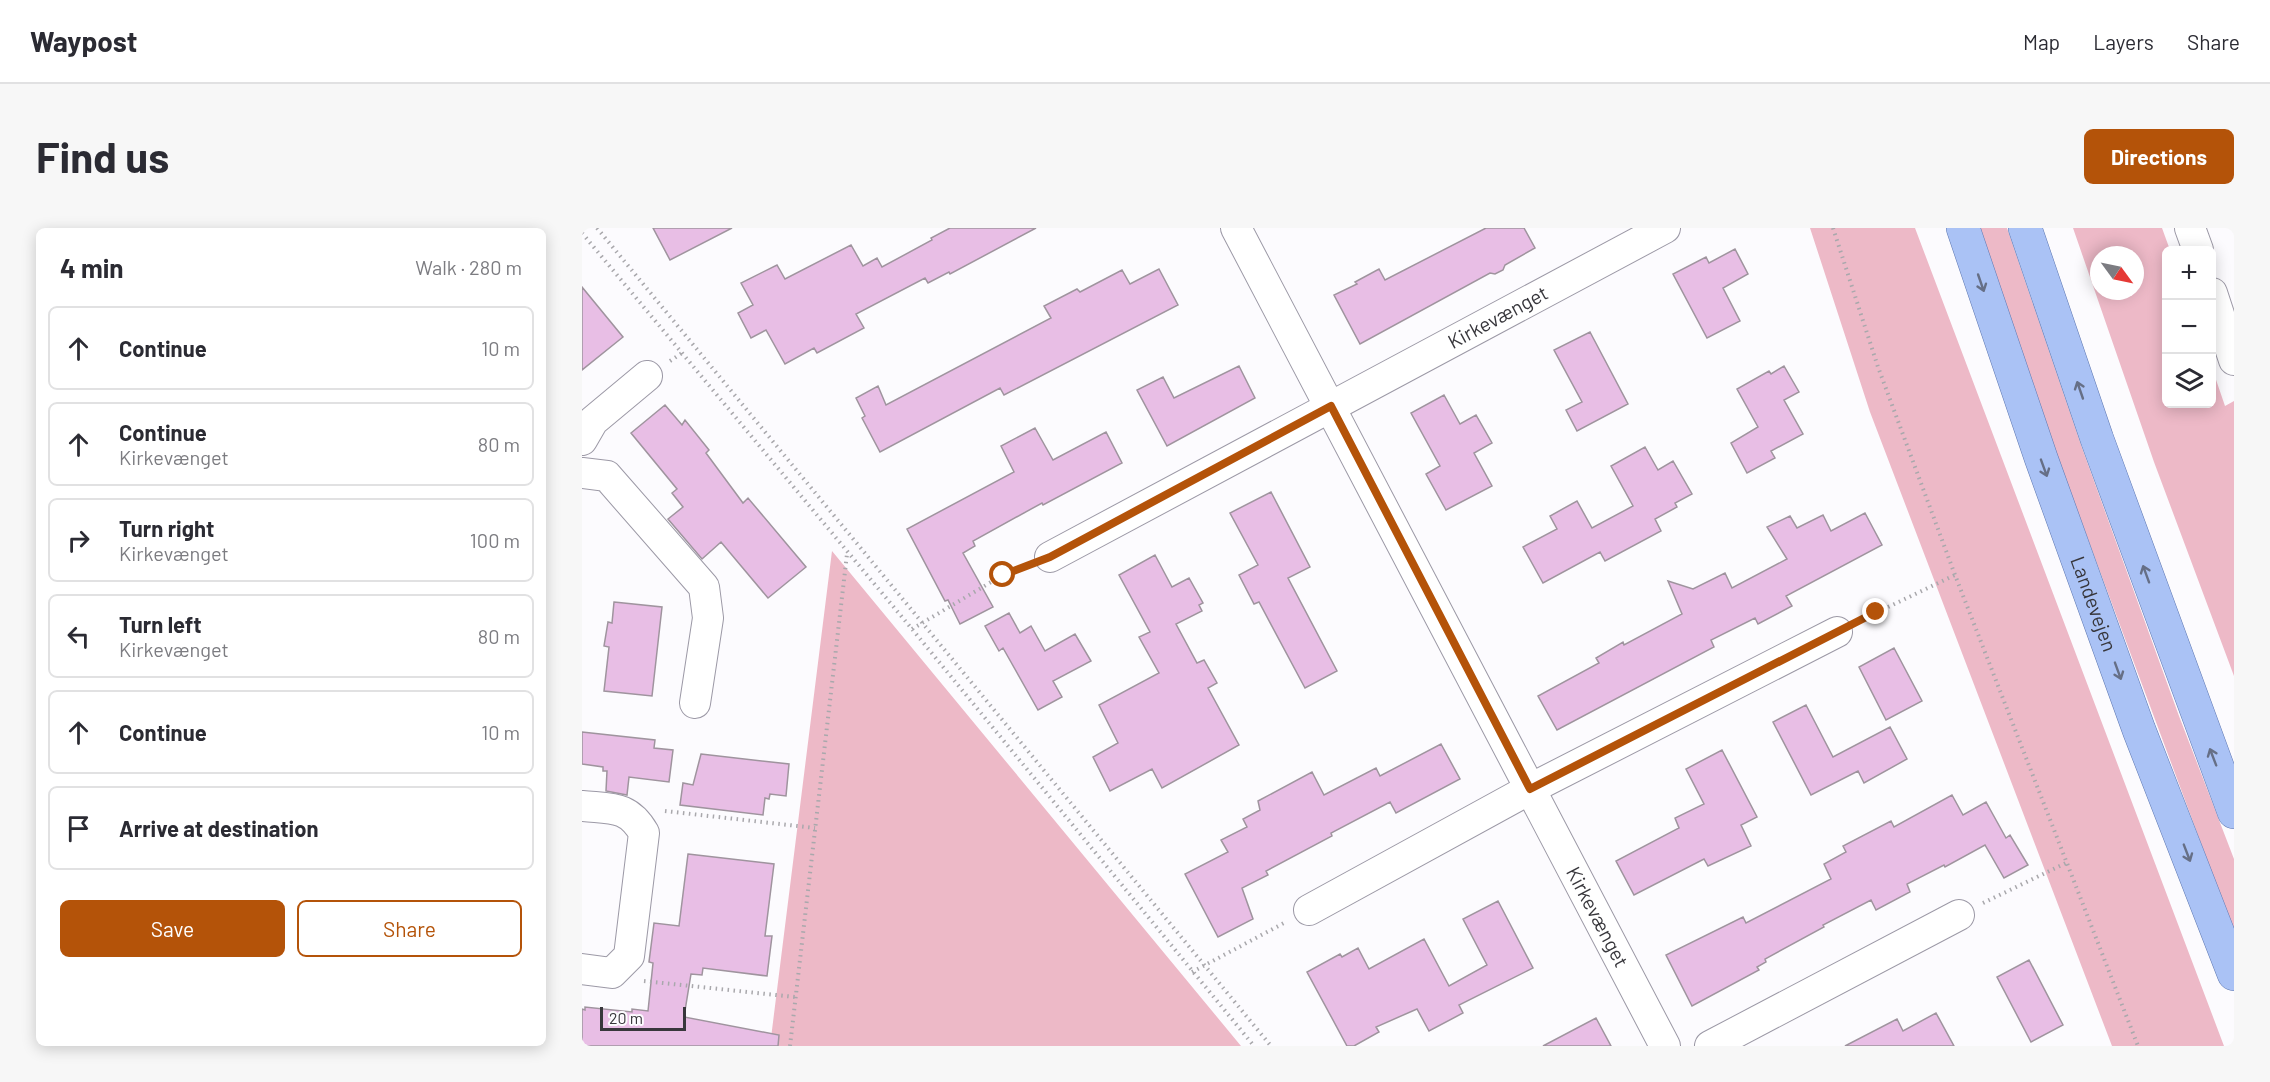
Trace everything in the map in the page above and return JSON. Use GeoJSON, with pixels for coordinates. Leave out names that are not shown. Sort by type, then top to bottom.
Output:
{"type":"FeatureCollection","features":[{"type":"Feature","properties":{"kind":"main road","name":"Landevejen"},"geometry":{"type":"LineString","coordinates":[[1962,228],[2041,458],[2139,730],[2234,974]]}},
{"type":"Feature","properties":{"kind":"main road"},"geometry":{"type":"LineString","coordinates":[[2025,228],[2097,439],[2234,812]]}},
{"type":"Feature","properties":{"kind":"street","name":"Kirkevænget"},"geometry":{"type":"LineString","coordinates":[[1236,228],[1665,1046]]}},
{"type":"Feature","properties":{"kind":"street","name":"Kirkevænget"},"geometry":{"type":"LineString","coordinates":[[1050,557],[1665,228]]}},
{"type":"Feature","properties":{"kind":"street"},"geometry":{"type":"LineString","coordinates":[[2190,228],[2197,246]]}},
{"type":"Feature","properties":{"kind":"street"},"geometry":{"type":"LineString","coordinates":[[2213,300],[2234,361]]}},
{"type":"Feature","properties":{"kind":"street"},"geometry":{"type":"LineString","coordinates":[[582,440],[593,421],[647,376]]}},
{"type":"Feature","properties":{"kind":"street"},"geometry":{"type":"LineString","coordinates":[[582,473],[607,476],[704,587],[708,618],[695,703]]}},
{"type":"Feature","properties":{"kind":"street"},"geometry":{"type":"LineString","coordinates":[[1309,910],[1530,789],[1837,632]]}},
{"type":"Feature","properties":{"kind":"street"},"geometry":{"type":"LineString","coordinates":[[582,806],[620,810],[636,818],[644,833],[630,956],[612,973],[582,969]]}},
{"type":"Feature","properties":{"kind":"street"},"geometry":{"type":"LineString","coordinates":[[1710,1046],[1959,915]]}},
{"type":"Feature","properties":{"kind":"path"},"geometry":{"type":"LineString","coordinates":[[597,228],[1272,1046]]}},
{"type":"Feature","properties":{"kind":"path"},"geometry":{"type":"LineString","coordinates":[[1833,228],[1878,367],[1955,575],[2138,1046]]}},
{"type":"Feature","properties":{"kind":"path"},"geometry":{"type":"LineString","coordinates":[[582,232],[1254,1046]]}},
{"type":"Feature","properties":{"kind":"path"},"geometry":{"type":"LineString","coordinates":[[790,1046],[847,554]]}},
{"type":"Feature","properties":{"kind":"path"},"geometry":{"type":"LineString","coordinates":[[912,629],[1003,575],[1050,557]]}},
{"type":"Feature","properties":{"kind":"path"},"geometry":{"type":"LineString","coordinates":[[1837,632],[1955,575]]}},
{"type":"Feature","properties":{"kind":"path"},"geometry":{"type":"LineString","coordinates":[[636,818],[657,810],[815,828]]}},
{"type":"Feature","properties":{"kind":"path"},"geometry":{"type":"LineString","coordinates":[[1959,915],[2066,863]]}},
{"type":"Feature","properties":{"kind":"path"},"geometry":{"type":"LineString","coordinates":[[1192,972],[1309,910]]}},
{"type":"Feature","properties":{"kind":"path"},"geometry":{"type":"LineString","coordinates":[[620,965],[635,980],[795,997]]}},
{"type":"Feature","properties":{"kind":"shaded area"},"geometry":{"type":"Polygon","coordinates":[[[1810,228],[1915,228],[2224,1046],[2112,1046],[1870,412],[1810,228]]]}},
{"type":"Feature","properties":{"kind":"shaded area"},"geometry":{"type":"Polygon","coordinates":[[[1980,228],[2007,228],[2081,445],[2179,716],[2234,859],[2234,932],[2056,453],[1980,228]]]}},
{"type":"Feature","properties":{"kind":"shaded area"},"geometry":{"type":"Polygon","coordinates":[[[2073,228],[2162,228],[2169,246],[2162,246],[2162,408],[2216,408],[2216,380],[2225,406],[2234,401],[2234,676],[2154,462],[2098,300],[2144,300],[2144,246],[2090,246],[2090,277],[2073,228]]]}},
{"type":"Feature","properties":{"kind":"shaded area"},"geometry":{"type":"Polygon","coordinates":[[[832,551],[1241,1046],[770,1046],[832,551]]]}},
{"type":"Feature","properties":{"kind":"building"},"geometry":{"type":"Polygon","coordinates":[[[653,228],[732,228],[670,260],[653,228]]]}},
{"type":"Feature","properties":{"kind":"building"},"geometry":{"type":"Polygon","coordinates":[[[950,228],[1036,228],[950,274],[949,272],[928,283],[925,278],[856,314],[864,328],[817,353],[814,348],[785,364],[766,330],[751,338],[738,313],[753,305],[741,283],[777,265],[785,279],[851,245],[863,266],[877,258],[882,267],[950,228]]]}},
{"type":"Feature","properties":{"kind":"building"},"geometry":{"type":"Polygon","coordinates":[[[1486,228],[1524,228],[1535,248],[1505,265],[1503,270],[1495,274],[1490,273],[1360,344],[1334,295],[1357,284],[1355,282],[1379,269],[1385,280],[1486,228]]]}},
{"type":"Feature","properties":{"kind":"building"},"geometry":{"type":"Polygon","coordinates":[[[1735,249],[1748,274],[1723,288],[1740,321],[1707,338],[1673,274],[1706,257],[1709,263],[1735,249]]]}},
{"type":"Feature","properties":{"kind":"building"},"geometry":{"type":"Polygon","coordinates":[[[1159,269],[1178,305],[1004,395],[1000,388],[880,452],[862,418],[865,416],[856,398],[878,386],[886,405],[1051,318],[1044,306],[1077,289],[1080,292],[1122,270],[1130,284],[1159,269]]]}},
{"type":"Feature","properties":{"kind":"building"},"geometry":{"type":"Polygon","coordinates":[[[582,287],[623,337],[582,370],[582,287]]]}},
{"type":"Feature","properties":{"kind":"building"},"geometry":{"type":"Polygon","coordinates":[[[1590,332],[1628,404],[1577,431],[1566,410],[1582,402],[1554,350],[1590,332]]]}},
{"type":"Feature","properties":{"kind":"building"},"geometry":{"type":"Polygon","coordinates":[[[1239,366],[1255,398],[1167,446],[1137,390],[1163,377],[1174,398],[1239,366]]]}},
{"type":"Feature","properties":{"kind":"building"},"geometry":{"type":"Polygon","coordinates":[[[1784,366],[1799,392],[1784,400],[1803,434],[1771,451],[1775,458],[1747,473],[1731,443],[1758,427],[1737,389],[1769,371],[1771,374],[1784,366]]]}},
{"type":"Feature","properties":{"kind":"building"},"geometry":{"type":"Polygon","coordinates":[[[1444,395],[1460,424],[1476,415],[1492,443],[1474,453],[1492,486],[1446,510],[1426,474],[1440,466],[1411,413],[1444,395]]]}},
{"type":"Feature","properties":{"kind":"building"},"geometry":{"type":"Polygon","coordinates":[[[665,405],[682,425],[685,420],[709,450],[706,453],[743,503],[748,498],[806,567],[768,598],[721,542],[702,559],[668,519],[683,507],[672,493],[677,489],[631,433],[665,405]]]}},
{"type":"Feature","properties":{"kind":"building"},"geometry":{"type":"Polygon","coordinates":[[[1035,428],[1053,460],[1106,432],[1122,463],[973,541],[975,546],[963,553],[993,607],[960,624],[948,600],[945,601],[907,529],[1014,472],[1001,446],[1035,428]]]}},
{"type":"Feature","properties":{"kind":"building"},"geometry":{"type":"Polygon","coordinates":[[[1645,447],[1658,470],[1673,461],[1692,494],[1675,503],[1677,507],[1655,519],[1661,531],[1605,561],[1600,552],[1543,583],[1523,547],[1557,529],[1550,516],[1577,501],[1592,528],[1633,506],[1611,466],[1645,447]]]}},
{"type":"Feature","properties":{"kind":"building"},"geometry":{"type":"Polygon","coordinates":[[[1271,492],[1310,567],[1288,578],[1337,671],[1305,688],[1259,602],[1254,604],[1239,575],[1258,565],[1230,513],[1271,492]]]}},
{"type":"Feature","properties":{"kind":"building"},"geometry":{"type":"Polygon","coordinates":[[[1865,513],[1882,545],[1786,596],[1792,606],[1758,624],[1755,618],[1711,640],[1714,647],[1557,730],[1538,696],[1599,663],[1596,658],[1623,642],[1624,645],[1682,614],[1668,581],[1693,589],[1725,573],[1732,588],[1787,559],[1767,527],[1790,516],[1797,528],[1823,515],[1831,531],[1865,513]]]}},
{"type":"Feature","properties":{"kind":"building"},"geometry":{"type":"Polygon","coordinates":[[[1155,555],[1172,587],[1189,578],[1203,603],[1199,605],[1202,611],[1176,624],[1197,663],[1204,660],[1217,683],[1208,688],[1239,745],[1162,788],[1152,769],[1110,791],[1093,757],[1118,743],[1099,705],[1159,673],[1139,637],[1150,632],[1119,575],[1155,555]]]}},
{"type":"Feature","properties":{"kind":"building"},"geometry":{"type":"Polygon","coordinates":[[[614,602],[662,607],[652,696],[604,691],[609,647],[604,646],[608,622],[612,623],[614,602]]]}},
{"type":"Feature","properties":{"kind":"building"},"geometry":{"type":"Polygon","coordinates":[[[1009,613],[1020,633],[1031,626],[1045,651],[1075,634],[1091,661],[1053,681],[1062,697],[1038,710],[1003,648],[999,651],[985,626],[1009,613]]]}},
{"type":"Feature","properties":{"kind":"building"},"geometry":{"type":"Polygon","coordinates":[[[1894,648],[1922,701],[1886,720],[1859,667],[1894,648]]]}},
{"type":"Feature","properties":{"kind":"building"},"geometry":{"type":"Polygon","coordinates":[[[1806,705],[1833,757],[1890,727],[1907,759],[1864,783],[1858,771],[1811,795],[1773,722],[1806,705]]]}},
{"type":"Feature","properties":{"kind":"building"},"geometry":{"type":"Polygon","coordinates":[[[582,732],[655,740],[654,748],[673,750],[669,782],[629,777],[627,795],[606,791],[607,771],[603,771],[603,767],[582,764],[582,732]]]}},
{"type":"Feature","properties":{"kind":"building"},"geometry":{"type":"Polygon","coordinates":[[[1441,744],[1460,779],[1396,813],[1390,802],[1266,871],[1268,875],[1242,888],[1253,919],[1218,937],[1185,874],[1228,852],[1221,840],[1247,827],[1243,819],[1260,810],[1258,801],[1312,772],[1324,795],[1376,768],[1380,776],[1441,744]]]}},
{"type":"Feature","properties":{"kind":"building"},"geometry":{"type":"Polygon","coordinates":[[[1722,750],[1757,817],[1741,825],[1751,846],[1708,866],[1704,859],[1634,895],[1616,861],[1679,828],[1675,818],[1704,804],[1686,769],[1722,750]]]}},
{"type":"Feature","properties":{"kind":"building"},"geometry":{"type":"Polygon","coordinates":[[[701,754],[789,764],[786,796],[770,794],[769,799],[765,798],[763,815],[680,805],[683,783],[693,785],[701,754]]]}},
{"type":"Feature","properties":{"kind":"building"},"geometry":{"type":"Polygon","coordinates":[[[1952,795],[1963,815],[1986,802],[2006,838],[2010,835],[2028,865],[2004,878],[1985,845],[1907,884],[1910,892],[1876,910],[1871,900],[1823,925],[1824,927],[1765,959],[1766,962],[1757,967],[1759,970],[1692,1006],[1666,955],[1743,917],[1746,923],[1831,879],[1824,864],[1846,852],[1843,846],[1891,821],[1894,827],[1952,795]]]}},
{"type":"Feature","properties":{"kind":"building"},"geometry":{"type":"Polygon","coordinates":[[[688,854],[774,864],[765,936],[772,936],[767,976],[703,968],[702,975],[691,974],[684,1017],[779,1035],[778,1046],[582,1046],[582,1009],[585,1010],[585,1007],[632,1012],[632,1009],[648,1011],[653,963],[649,962],[654,923],[679,926],[688,854]]]}},
{"type":"Feature","properties":{"kind":"building"},"geometry":{"type":"Polygon","coordinates":[[[1498,901],[1533,968],[1459,1005],[1463,1013],[1429,1031],[1417,1009],[1376,1027],[1379,1032],[1354,1046],[1347,1046],[1307,972],[1340,954],[1342,957],[1358,948],[1369,969],[1424,939],[1449,986],[1487,965],[1463,919],[1498,901]]]}},
{"type":"Feature","properties":{"kind":"building"},"geometry":{"type":"Polygon","coordinates":[[[2029,960],[2063,1025],[2031,1042],[1997,977],[2029,960]]]}},
{"type":"Feature","properties":{"kind":"building"},"geometry":{"type":"Polygon","coordinates":[[[1936,1013],[1954,1046],[1845,1046],[1897,1019],[1903,1031],[1936,1013]]]}},
{"type":"Feature","properties":{"kind":"building"},"geometry":{"type":"Polygon","coordinates":[[[1596,1018],[1611,1046],[1543,1046],[1596,1018]]]}},
{"type":"Feature","properties":{"kind":"route"},"geometry":{"type":"LineString","coordinates":[[1003,575],[1050,557],[1331,406],[1530,789],[1876,612]]}}]}
